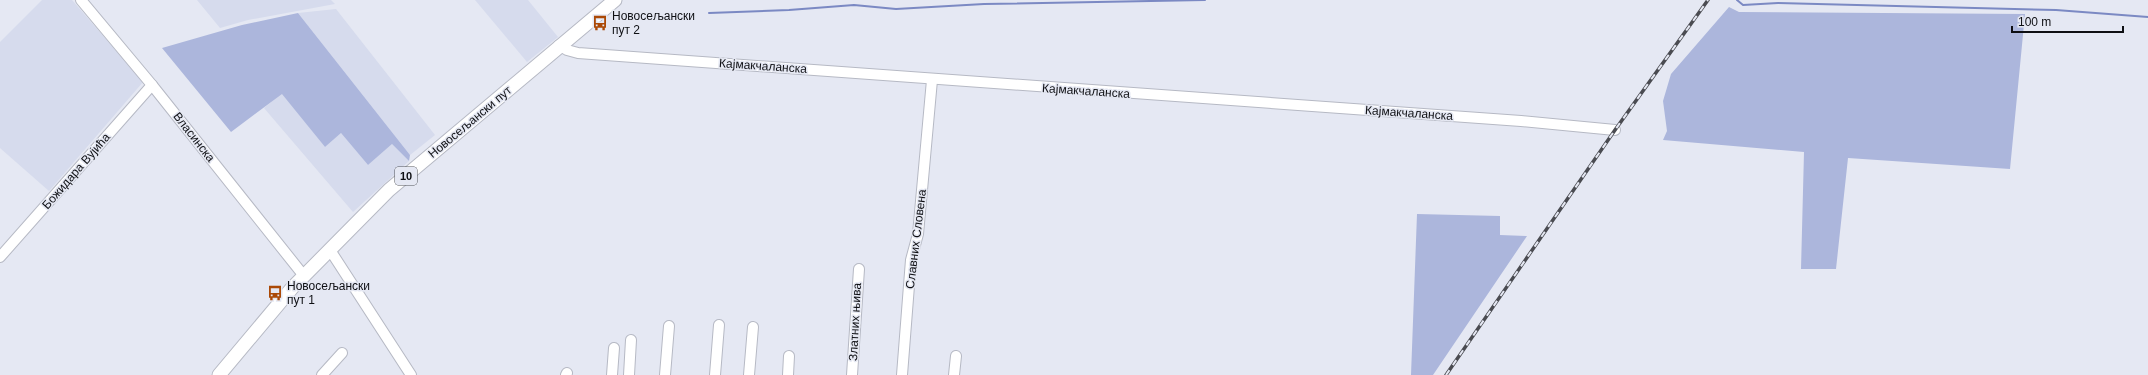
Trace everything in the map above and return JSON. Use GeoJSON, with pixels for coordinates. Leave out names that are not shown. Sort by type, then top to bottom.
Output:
{"type":"FeatureCollection","features":[{"type":"Feature","properties":{"kind":"main road","name":"Новосељански пут"},"geometry":{"type":"LineString","coordinates":[[218,375],[304,276],[389,190],[615,0]]}},
{"type":"Feature","properties":{"kind":"street","name":"Власинска"},"geometry":{"type":"LineString","coordinates":[[81,0],[152,85],[304,276]]}},
{"type":"Feature","properties":{"kind":"street","name":"Кајмакчаланска"},"geometry":{"type":"LineString","coordinates":[[559,46],[566,50],[578,53],[932,80],[1521,121],[1614,130]]}},
{"type":"Feature","properties":{"kind":"street","name":"Славних Словена"},"geometry":{"type":"LineString","coordinates":[[902,375],[911,260],[918,234],[932,80]]}},
{"type":"Feature","properties":{"kind":"street","name":"Божидара Вујића"},"geometry":{"type":"LineString","coordinates":[[0,257],[152,85]]}},
{"type":"Feature","properties":{"kind":"street"},"geometry":{"type":"LineString","coordinates":[[330,250],[411,375]]}},
{"type":"Feature","properties":{"kind":"street","name":"Златних њива"},"geometry":{"type":"LineString","coordinates":[[852,375],[858,268]]}},
{"type":"Feature","properties":{"kind":"street"},"geometry":{"type":"LineString","coordinates":[[715,375],[719,324]]}},
{"type":"Feature","properties":{"kind":"street"},"geometry":{"type":"LineString","coordinates":[[665,375],[669,326]]}},
{"type":"Feature","properties":{"kind":"street"},"geometry":{"type":"LineString","coordinates":[[748,375],[753,327]]}},
{"type":"Feature","properties":{"kind":"street"},"geometry":{"type":"LineString","coordinates":[[629,375],[631,340]]}},
{"type":"Feature","properties":{"kind":"street"},"geometry":{"type":"LineString","coordinates":[[612,375],[614,348]]}},
{"type":"Feature","properties":{"kind":"street"},"geometry":{"type":"LineString","coordinates":[[324,374],[342,353]]}},
{"type":"Feature","properties":{"kind":"street"},"geometry":{"type":"LineString","coordinates":[[788,375],[789,356]]}},
{"type":"Feature","properties":{"kind":"street"},"geometry":{"type":"LineString","coordinates":[[954,375],[956,356]]}},
{"type":"Feature","properties":{"kind":"shaded area"},"geometry":{"type":"Polygon","coordinates":[[[42,0],[72,0],[143,82],[49,191],[0,148],[0,42],[42,0]]]}},
{"type":"Feature","properties":{"kind":"shaded area"},"geometry":{"type":"Polygon","coordinates":[[[197,0],[331,0],[335,4],[248,20],[220,28],[197,0]]]}},
{"type":"Feature","properties":{"kind":"shaded area"},"geometry":{"type":"Polygon","coordinates":[[[475,0],[528,0],[558,37],[527,62],[475,0]]]}},
{"type":"Feature","properties":{"kind":"shaded area"},"geometry":{"type":"Polygon","coordinates":[[[1729,7],[1739,12],[2025,14],[2010,169],[1848,158],[1836,269],[1801,269],[1804,152],[1663,140],[1667,131],[1663,101],[1671,74],[1729,7]]]}},
{"type":"Feature","properties":{"kind":"shaded area"},"geometry":{"type":"Polygon","coordinates":[[[336,9],[435,135],[410,155],[298,13],[336,9]]]}},
{"type":"Feature","properties":{"kind":"shaded area"},"geometry":{"type":"Polygon","coordinates":[[[298,13],[410,155],[409,161],[392,144],[368,165],[341,133],[325,147],[282,94],[231,132],[162,48],[242,25],[298,13]]]}},
{"type":"Feature","properties":{"kind":"shaded area"},"geometry":{"type":"Polygon","coordinates":[[[282,93],[325,147],[341,133],[368,165],[392,144],[409,161],[353,212],[264,108],[282,93]]]}},
{"type":"Feature","properties":{"kind":"shaded area"},"geometry":{"type":"Polygon","coordinates":[[[1417,214],[1500,216],[1500,235],[1527,236],[1433,375],[1411,375],[1417,214]]]}},
{"type":"Feature","properties":{"kind":"waterway"},"geometry":{"type":"LineString","coordinates":[[709,13],[789,10],[854,5],[896,9],[984,4],[1205,0]]}},
{"type":"Feature","properties":{"kind":"waterway"},"geometry":{"type":"LineString","coordinates":[[1737,0],[1743,5],[1778,3],[2056,10],[2148,17]]}},
{"type":"Feature","properties":{"kind":"railway"},"geometry":{"type":"LineString","coordinates":[[1446,375],[1615,130],[1708,0]]}},
{"type":"Feature","properties":{"kind":"place","name":"Новосељански пут 2"},"geometry":{"type":"Point","coordinates":[600,23]}},
{"type":"Feature","properties":{"kind":"place","name":"Новосељански пут 1"},"geometry":{"type":"Point","coordinates":[275,293]}}]}
